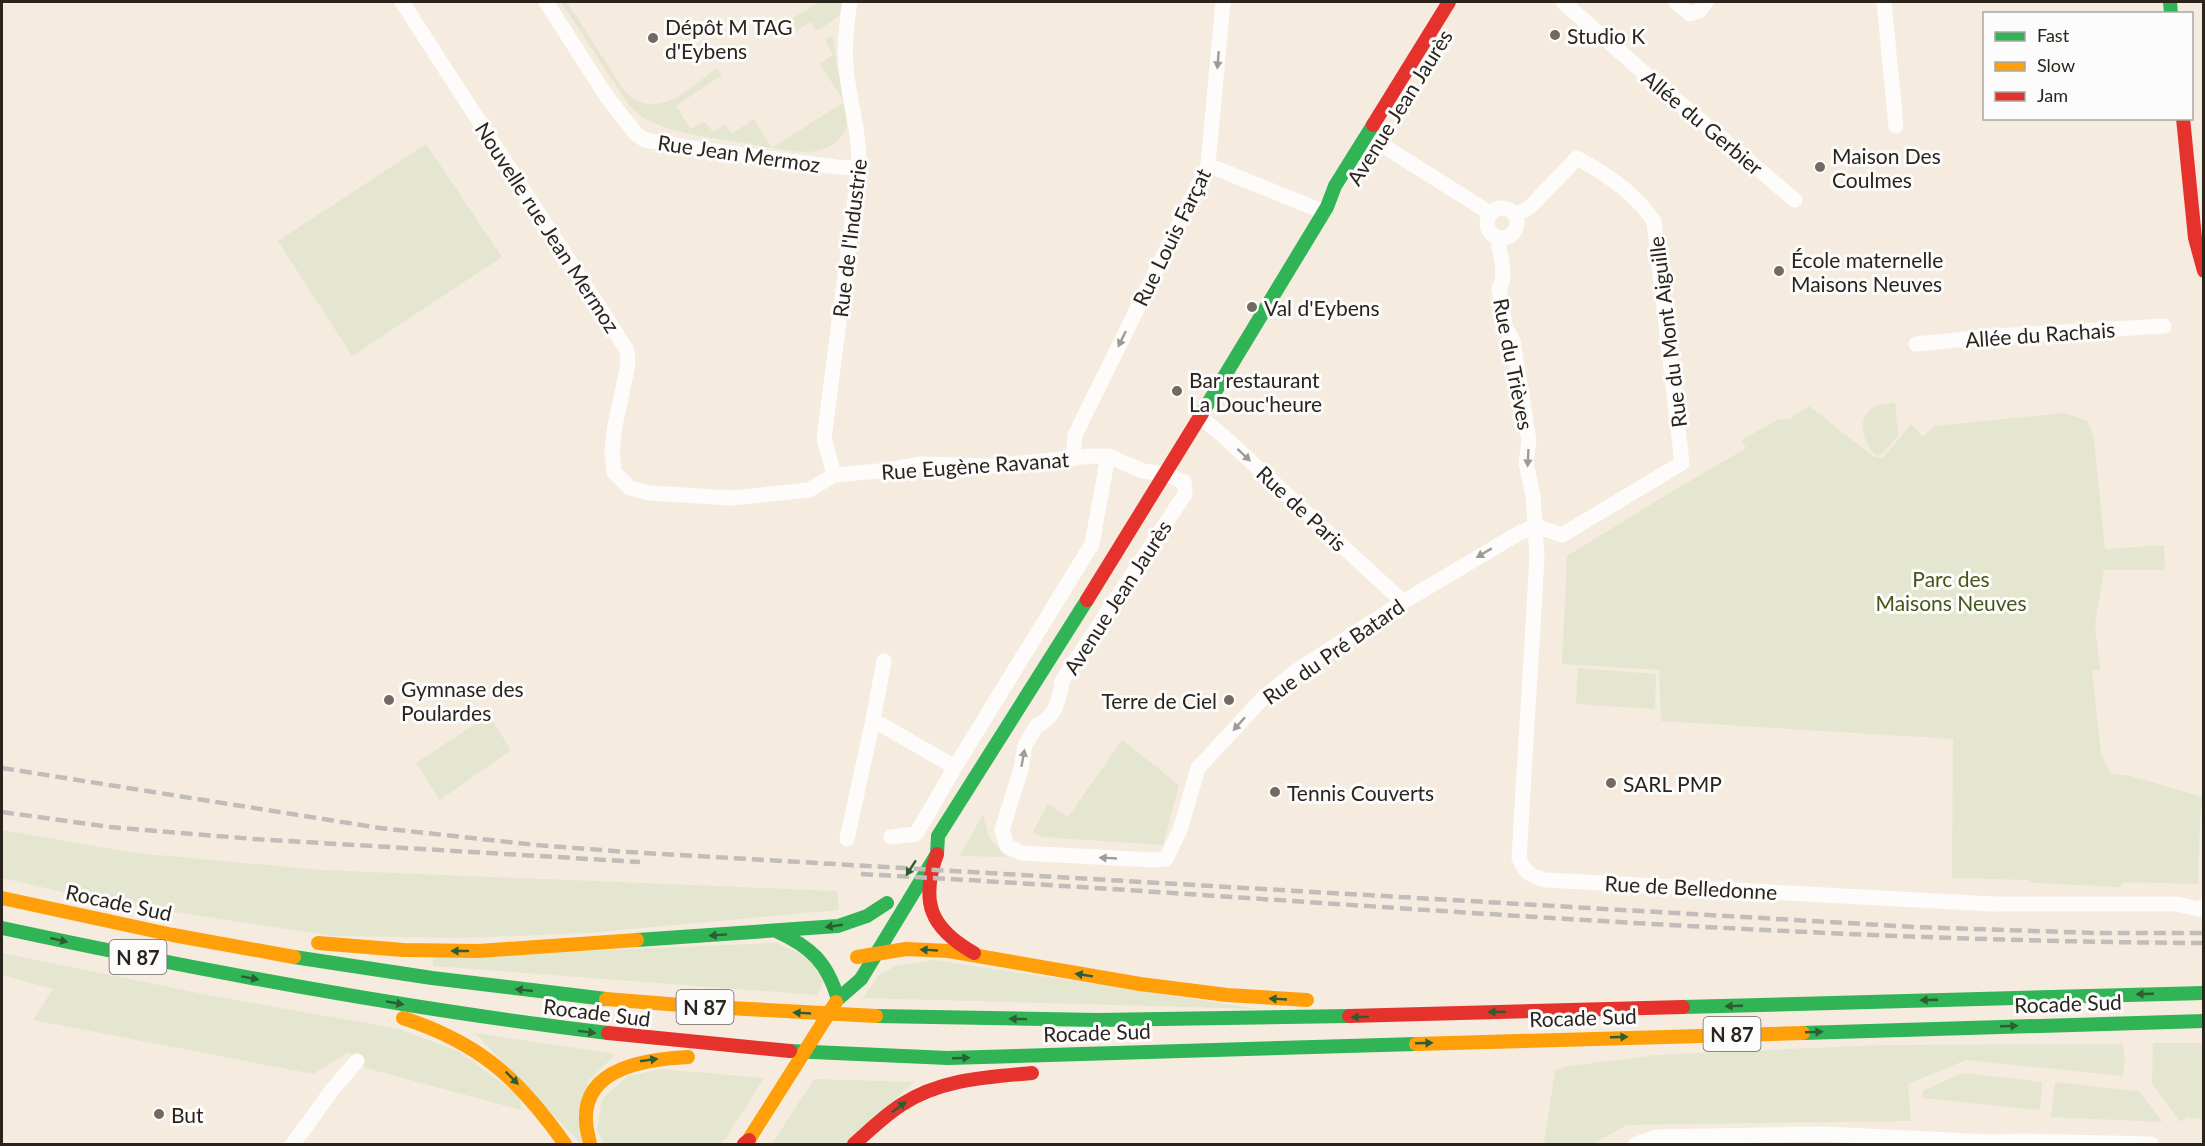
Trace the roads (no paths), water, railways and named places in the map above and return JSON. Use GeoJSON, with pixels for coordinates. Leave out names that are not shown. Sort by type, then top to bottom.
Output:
{"type":"FeatureCollection","features":[{"type":"Feature","properties":{"kind":"main road","name":"Avenue Jean Jaurès"},"geometry":{"type":"LineString","coordinates":[[1371,138],[1449,2]]}},
{"type":"Feature","properties":{"kind":"main road","name":"Avenue Jean Jaurès"},"geometry":{"type":"LineString","coordinates":[[838,999],[861,979],[877,953],[902,908],[937,854],[938,836],[1200,417],[1326,210],[1335,186],[1465,2]]}},
{"type":"Feature","properties":{"kind":"main road"},"geometry":{"type":"LineString","coordinates":[[2183,120],[2193,236],[2199,262],[2204,271]]}},
{"type":"Feature","properties":{"kind":"main road"},"geometry":{"type":"LineString","coordinates":[[923,848],[938,836]]}},
{"type":"Feature","properties":{"kind":"main road"},"geometry":{"type":"LineString","coordinates":[[937,854],[927,884],[929,906],[949,939],[981,956]]}},
{"type":"Feature","properties":{"kind":"main road"},"geometry":{"type":"LineString","coordinates":[[2,896],[177,922]]}},
{"type":"Feature","properties":{"kind":"main road","name":"Rocade Sud"},"geometry":{"type":"LineString","coordinates":[[2,896],[149,931],[364,969],[502,988],[684,1006],[832,1014],[994,1019],[1220,1019],[2204,993]]}},
{"type":"Feature","properties":{"kind":"main road"},"geometry":{"type":"LineString","coordinates":[[300,941],[403,950],[478,951],[776,931],[838,926],[867,916],[890,899],[851,967],[838,999],[746,1143]]}},
{"type":"Feature","properties":{"kind":"main road","name":"Rocade Sud"},"geometry":{"type":"LineString","coordinates":[[2,928],[275,983],[472,1016],[567,1030],[725,1047],[861,1056],[948,1058],[2204,1021]]}},
{"type":"Feature","properties":{"kind":"main road"},"geometry":{"type":"LineString","coordinates":[[776,931],[802,942],[817,956],[829,971],[838,999]]}},
{"type":"Feature","properties":{"kind":"main road"},"geometry":{"type":"LineString","coordinates":[[851,967],[877,953],[906,949],[949,951],[1140,984],[1238,996],[1322,1000]]}},
{"type":"Feature","properties":{"kind":"main road","name":"N 87"},"geometry":{"type":"LineString","coordinates":[[275,983],[420,1023],[465,1044],[508,1074],[536,1104],[565,1144]]}},
{"type":"Feature","properties":{"kind":"main road"},"geometry":{"type":"LineString","coordinates":[[1371,1002],[1418,1015]]}},
{"type":"Feature","properties":{"kind":"main road"},"geometry":{"type":"LineString","coordinates":[[1071,1068],[1261,1048]]}},
{"type":"Feature","properties":{"kind":"main road"},"geometry":{"type":"LineString","coordinates":[[590,1144],[586,1124],[590,1096],[606,1077],[626,1065],[648,1060],[682,1057],[861,1056]]}},
{"type":"Feature","properties":{"kind":"main road"},"geometry":{"type":"LineString","coordinates":[[854,1144],[900,1106],[940,1086],[964,1080],[1047,1071]]}},
{"type":"Feature","properties":{"kind":"street","name":"Nouvelle rue Jean Mermoz"},"geometry":{"type":"LineString","coordinates":[[402,2],[627,350],[627,364],[612,450],[614,472]]}},
{"type":"Feature","properties":{"kind":"street","name":"Rue Jean Mermoz"},"geometry":{"type":"LineString","coordinates":[[546,2],[607,97],[636,134],[645,140],[732,154],[859,168]]}},
{"type":"Feature","properties":{"kind":"street","name":"Rue de l'Industrie"},"geometry":{"type":"LineString","coordinates":[[834,475],[824,438],[859,168],[860,144],[846,68],[845,36],[850,2]]}},
{"type":"Feature","properties":{"kind":"street","name":"Rue Louis Farçat"},"geometry":{"type":"LineString","coordinates":[[1073,459],[1076,433],[1208,165],[1223,2]]}},
{"type":"Feature","properties":{"kind":"street","name":"Allée du Gerbier"},"geometry":{"type":"LineString","coordinates":[[1563,2],[1795,200]]}},
{"type":"Feature","properties":{"kind":"street"},"geometry":{"type":"LineString","coordinates":[[1676,2],[1690,14],[1699,11],[1706,2]]}},
{"type":"Feature","properties":{"kind":"street"},"geometry":{"type":"LineString","coordinates":[[1884,2],[1896,126]]}},
{"type":"Feature","properties":{"kind":"street"},"geometry":{"type":"LineString","coordinates":[[1371,138],[1490,213],[1503,208],[1512,211],[1517,224],[1514,233],[1507,238],[1498,238]]}},
{"type":"Feature","properties":{"kind":"street","name":"Rue du Mont Aiguille"},"geometry":{"type":"LineString","coordinates":[[1515,215],[1530,207],[1577,158],[1600,171],[1646,209],[1654,222],[1682,462],[1562,535],[1536,526]]}},
{"type":"Feature","properties":{"kind":"street"},"geometry":{"type":"LineString","coordinates":[[1208,165],[1326,210]]}},
{"type":"Feature","properties":{"kind":"street","name":"Rue du Trièves"},"geometry":{"type":"LineString","coordinates":[[1490,213],[1487,218],[1487,228],[1493,236],[1498,238],[1503,268],[1502,284],[1499,288],[1505,326],[1513,341],[1529,441],[1526,462],[1536,526]]}},
{"type":"Feature","properties":{"kind":"street","name":"Allée du Rachais"},"geometry":{"type":"LineString","coordinates":[[1916,344],[1997,336],[2164,326]]}},
{"type":"Feature","properties":{"kind":"street","name":"Rue de Paris"},"geometry":{"type":"LineString","coordinates":[[1200,417],[1403,602]]}},
{"type":"Feature","properties":{"kind":"street","name":"Rue Eugène Ravanat"},"geometry":{"type":"LineString","coordinates":[[614,472],[630,488],[650,493],[732,498],[809,490],[834,475],[922,464],[991,466],[1108,456],[1143,471],[1165,474]]}},
{"type":"Feature","properties":{"kind":"street"},"geometry":{"type":"LineString","coordinates":[[891,837],[916,834],[1092,544],[1108,456]]}},
{"type":"Feature","properties":{"kind":"street","name":"Avenue Jean Jaurès"},"geometry":{"type":"LineString","coordinates":[[1165,474],[1184,482],[1185,494],[1062,681],[1060,700],[1046,722],[1037,725],[1025,745],[1021,769],[1002,830],[1006,846],[1022,853],[1166,859]]}},
{"type":"Feature","properties":{"kind":"street","name":"Rue du Pré Batard"},"geometry":{"type":"LineString","coordinates":[[1166,859],[1180,830],[1198,768],[1262,699],[1296,671],[1403,602],[1519,533],[1536,526]]}},
{"type":"Feature","properties":{"kind":"street","name":"Rue de Belledonne"},"geometry":{"type":"LineString","coordinates":[[1536,526],[1537,558],[1519,858],[1524,869],[1535,878],[1992,904],[2176,904],[2199,909],[2204,906]]}},
{"type":"Feature","properties":{"kind":"street"},"geometry":{"type":"LineString","coordinates":[[847,839],[884,660]]}},
{"type":"Feature","properties":{"kind":"street"},"geometry":{"type":"LineString","coordinates":[[873,720],[955,767]]}},
{"type":"Feature","properties":{"kind":"street"},"geometry":{"type":"LineString","coordinates":[[293,1144],[332,1090],[357,1061]]}},
{"type":"Feature","properties":{"kind":"street"},"geometry":{"type":"LineString","coordinates":[[1636,1144],[1656,1137],[1749,1140],[1824,1134],[1911,1141],[2151,1144]]}},
{"type":"Feature","properties":{"kind":"railway"},"geometry":{"type":"LineString","coordinates":[[2,768],[380,828],[536,845],[628,852],[1915,927],[2095,933],[2204,933]]}},
{"type":"Feature","properties":{"kind":"railway"},"geometry":{"type":"LineString","coordinates":[[2,812],[110,827],[254,839],[640,862]]}},
{"type":"Feature","properties":{"kind":"railway"},"geometry":{"type":"LineString","coordinates":[[861,874],[1700,927],[1868,935],[2204,943]]}},
{"type":"Feature","properties":{"kind":"place","name":"Studio K"},"geometry":{"type":"Point","coordinates":[1555,35]}},
{"type":"Feature","properties":{"kind":"place","name":"Dépôt M TAG d'Eybens"},"geometry":{"type":"Point","coordinates":[653,38]}},
{"type":"Feature","properties":{"kind":"place","name":"Maison Des Coulmes"},"geometry":{"type":"Point","coordinates":[1820,167]}},
{"type":"Feature","properties":{"kind":"place","name":"École maternelle Maisons Neuves"},"geometry":{"type":"Point","coordinates":[1779,271]}},
{"type":"Feature","properties":{"kind":"place","name":"Val d'Eybens"},"geometry":{"type":"Point","coordinates":[1252,307]}},
{"type":"Feature","properties":{"kind":"place","name":"Bar restaurant La Douc'heure"},"geometry":{"type":"Point","coordinates":[1177,391]}},
{"type":"Feature","properties":{"kind":"place","name":"Gymnase des Poulardes"},"geometry":{"type":"Point","coordinates":[389,700]}},
{"type":"Feature","properties":{"kind":"place","name":"Terre de Ciel"},"geometry":{"type":"Point","coordinates":[1229,700]}},
{"type":"Feature","properties":{"kind":"place","name":"SARL PMP"},"geometry":{"type":"Point","coordinates":[1611,783]}},
{"type":"Feature","properties":{"kind":"place","name":"Tennis Couverts"},"geometry":{"type":"Point","coordinates":[1275,792]}},
{"type":"Feature","properties":{"kind":"place","name":"But"},"geometry":{"type":"Point","coordinates":[159,1114]}},
{"type":"Feature","properties":{"kind":"park label","name":"Parc des Maisons Neuves"},"geometry":{"type":"Point","coordinates":[1951,590]}}]}
